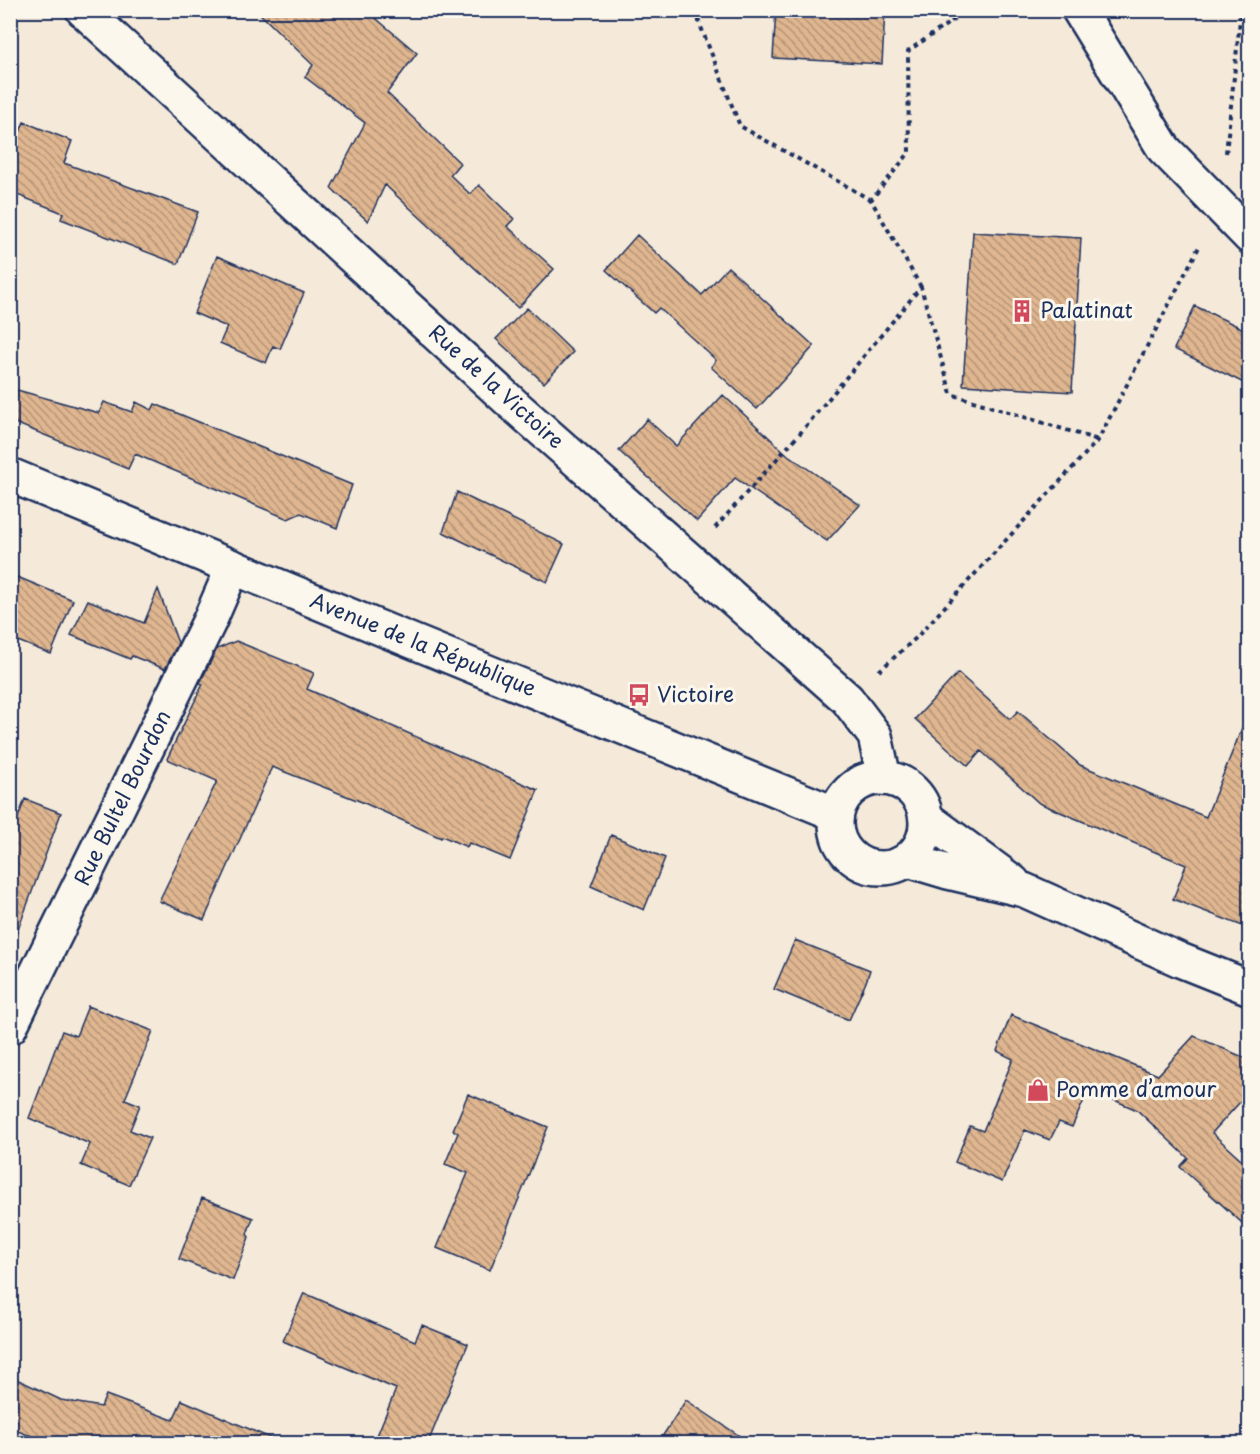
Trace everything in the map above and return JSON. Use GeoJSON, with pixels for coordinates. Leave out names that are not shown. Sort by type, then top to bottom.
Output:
{"type":"FeatureCollection","features":[{"type":"Feature","properties":{"kind":"street","name":"Rue de la Victoire"},"geometry":{"type":"LineString","coordinates":[[83,10],[515,406],[847,699],[875,736],[884,778]]}},
{"type":"Feature","properties":{"kind":"street"},"geometry":{"type":"LineString","coordinates":[[1079,10],[1164,149],[1250,237]]}},
{"type":"Feature","properties":{"kind":"street","name":"Avenue de la République"},"geometry":{"type":"LineString","coordinates":[[10,475],[836,814]]}},
{"type":"Feature","properties":{"kind":"street","name":"Rue Bultel Bourdon"},"geometry":{"type":"LineString","coordinates":[[10,1027],[210,620],[232,567]]}},
{"type":"Feature","properties":{"kind":"street"},"geometry":{"type":"LineString","coordinates":[[884,778],[902,782],[916,794],[925,810],[926,829],[921,846],[908,860],[892,868],[873,869],[856,862],[843,849],[836,832],[836,814],[842,798],[853,786],[868,779],[884,778]]}},
{"type":"Feature","properties":{"kind":"street"},"geometry":{"type":"LineString","coordinates":[[926,818],[1024,890]]}},
{"type":"Feature","properties":{"kind":"street"},"geometry":{"type":"LineString","coordinates":[[908,860],[1024,890],[1180,960],[1250,988]]}},
{"type":"Feature","properties":{"kind":"path"},"geometry":{"type":"LineString","coordinates":[[698,10],[699,22],[740,126],[871,200],[921,288],[951,394],[1098,440]]}},
{"type":"Feature","properties":{"kind":"path"},"geometry":{"type":"LineString","coordinates":[[871,200],[909,153],[908,51],[968,10]]}},
{"type":"Feature","properties":{"kind":"path"},"geometry":{"type":"LineString","coordinates":[[847,699],[916,638],[1098,440],[1220,206],[1241,10]]}},
{"type":"Feature","properties":{"kind":"path"},"geometry":{"type":"LineString","coordinates":[[688,558],[802,431],[921,288]]}},
{"type":"Feature","properties":{"kind":"building"},"geometry":{"type":"Polygon","coordinates":[[[256,10],[366,10],[417,53],[387,93],[460,163],[450,175],[470,194],[479,185],[514,219],[507,226],[554,269],[518,308],[385,185],[368,221],[331,188],[365,123],[305,77],[313,65],[256,10]]]}},
{"type":"Feature","properties":{"kind":"building"},"geometry":{"type":"Polygon","coordinates":[[[776,10],[885,10],[882,64],[773,58],[776,10]]]}},
{"type":"Feature","properties":{"kind":"building"},"geometry":{"type":"Polygon","coordinates":[[[24,122],[72,141],[64,163],[198,212],[178,264],[61,219],[63,213],[10,192],[10,156],[24,122]]]}},
{"type":"Feature","properties":{"kind":"building","name":"Palatinat"},"geometry":{"type":"Polygon","coordinates":[[[973,232],[1081,238],[1072,392],[963,385],[973,232]]]}},
{"type":"Feature","properties":{"kind":"building"},"geometry":{"type":"Polygon","coordinates":[[[637,235],[702,295],[728,267],[814,346],[757,409],[711,367],[716,360],[659,308],[654,313],[606,270],[637,235]]]}},
{"type":"Feature","properties":{"kind":"building"},"geometry":{"type":"Polygon","coordinates":[[[217,256],[304,293],[280,349],[273,346],[266,363],[220,343],[227,327],[194,313],[217,256]]]}},
{"type":"Feature","properties":{"kind":"building"},"geometry":{"type":"Polygon","coordinates":[[[1195,306],[1250,332],[1250,386],[1174,349],[1195,306]]]}},
{"type":"Feature","properties":{"kind":"building"},"geometry":{"type":"Polygon","coordinates":[[[527,308],[573,352],[544,383],[496,339],[527,308]]]}},
{"type":"Feature","properties":{"kind":"building"},"geometry":{"type":"Polygon","coordinates":[[[10,388],[99,413],[104,402],[132,412],[136,402],[152,410],[155,404],[352,485],[337,528],[301,513],[288,519],[135,454],[128,469],[10,421],[10,388]]]}},
{"type":"Feature","properties":{"kind":"building"},"geometry":{"type":"Polygon","coordinates":[[[723,395],[788,455],[860,505],[827,541],[735,478],[697,521],[619,451],[647,419],[676,446],[723,395]]]}},
{"type":"Feature","properties":{"kind":"building"},"geometry":{"type":"Polygon","coordinates":[[[457,492],[564,544],[547,582],[443,532],[457,492]]]}},
{"type":"Feature","properties":{"kind":"building"},"geometry":{"type":"Polygon","coordinates":[[[10,574],[73,600],[51,654],[10,638],[10,574]]]}},
{"type":"Feature","properties":{"kind":"building"},"geometry":{"type":"Polygon","coordinates":[[[158,589],[178,643],[165,669],[132,656],[130,659],[71,635],[88,600],[144,623],[158,589]]]}},
{"type":"Feature","properties":{"kind":"building"},"geometry":{"type":"Polygon","coordinates":[[[236,641],[314,673],[307,689],[538,790],[510,860],[469,843],[467,847],[442,836],[441,838],[362,802],[272,767],[204,920],[159,901],[217,781],[167,759],[217,649],[236,641]]]}},
{"type":"Feature","properties":{"kind":"building"},"geometry":{"type":"Polygon","coordinates":[[[958,673],[1010,719],[1018,711],[1080,765],[1206,817],[1248,713],[1250,713],[1250,929],[1173,899],[1186,865],[1039,803],[981,751],[968,766],[915,719],[958,673]]]}},
{"type":"Feature","properties":{"kind":"building"},"geometry":{"type":"Polygon","coordinates":[[[25,799],[61,813],[15,938],[10,937],[10,839],[25,799]]]}},
{"type":"Feature","properties":{"kind":"building"},"geometry":{"type":"Polygon","coordinates":[[[611,835],[665,858],[644,910],[591,886],[611,835]]]}},
{"type":"Feature","properties":{"kind":"building"},"geometry":{"type":"Polygon","coordinates":[[[795,940],[870,970],[849,1020],[774,989],[795,940]]]}},
{"type":"Feature","properties":{"kind":"building"},"geometry":{"type":"Polygon","coordinates":[[[88,1006],[153,1031],[125,1099],[140,1105],[130,1130],[150,1138],[129,1185],[81,1165],[90,1144],[29,1118],[62,1031],[76,1036],[88,1006]]]}},
{"type":"Feature","properties":{"kind":"building"},"geometry":{"type":"Polygon","coordinates":[[[1011,1015],[1158,1075],[1194,1036],[1250,1060],[1250,1091],[1212,1133],[1250,1167],[1250,1230],[1180,1167],[1188,1158],[1137,1110],[1089,1089],[1072,1127],[1059,1122],[1050,1140],[1025,1130],[1002,1182],[955,1162],[970,1126],[983,1131],[1013,1059],[997,1051],[1011,1015]]]}},
{"type":"Feature","properties":{"kind":"building"},"geometry":{"type":"Polygon","coordinates":[[[468,1094],[548,1127],[490,1270],[437,1248],[468,1173],[445,1164],[458,1133],[453,1130],[468,1094]]]}},
{"type":"Feature","properties":{"kind":"building"},"geometry":{"type":"Polygon","coordinates":[[[202,1198],[253,1218],[247,1234],[249,1237],[233,1280],[179,1259],[202,1198]]]}},
{"type":"Feature","properties":{"kind":"building"},"geometry":{"type":"Polygon","coordinates":[[[304,1293],[415,1341],[422,1325],[468,1344],[428,1443],[374,1443],[396,1389],[283,1341],[304,1293]]]}},
{"type":"Feature","properties":{"kind":"building"},"geometry":{"type":"Polygon","coordinates":[[[10,1376],[61,1400],[101,1407],[106,1395],[173,1420],[182,1400],[282,1443],[49,1443],[10,1428],[10,1376]]]}},
{"type":"Feature","properties":{"kind":"building"},"geometry":{"type":"Polygon","coordinates":[[[686,1400],[750,1443],[658,1443],[686,1400]]]}},
{"type":"Feature","properties":{"kind":"place","name":"Palatinat"},"geometry":{"type":"Point","coordinates":[1022,311]}},
{"type":"Feature","properties":{"kind":"place","name":"Victoire"},"geometry":{"type":"Point","coordinates":[639,695]}},
{"type":"Feature","properties":{"kind":"place","name":"Pomme d’amour"},"geometry":{"type":"Point","coordinates":[1038,1090]}}]}
